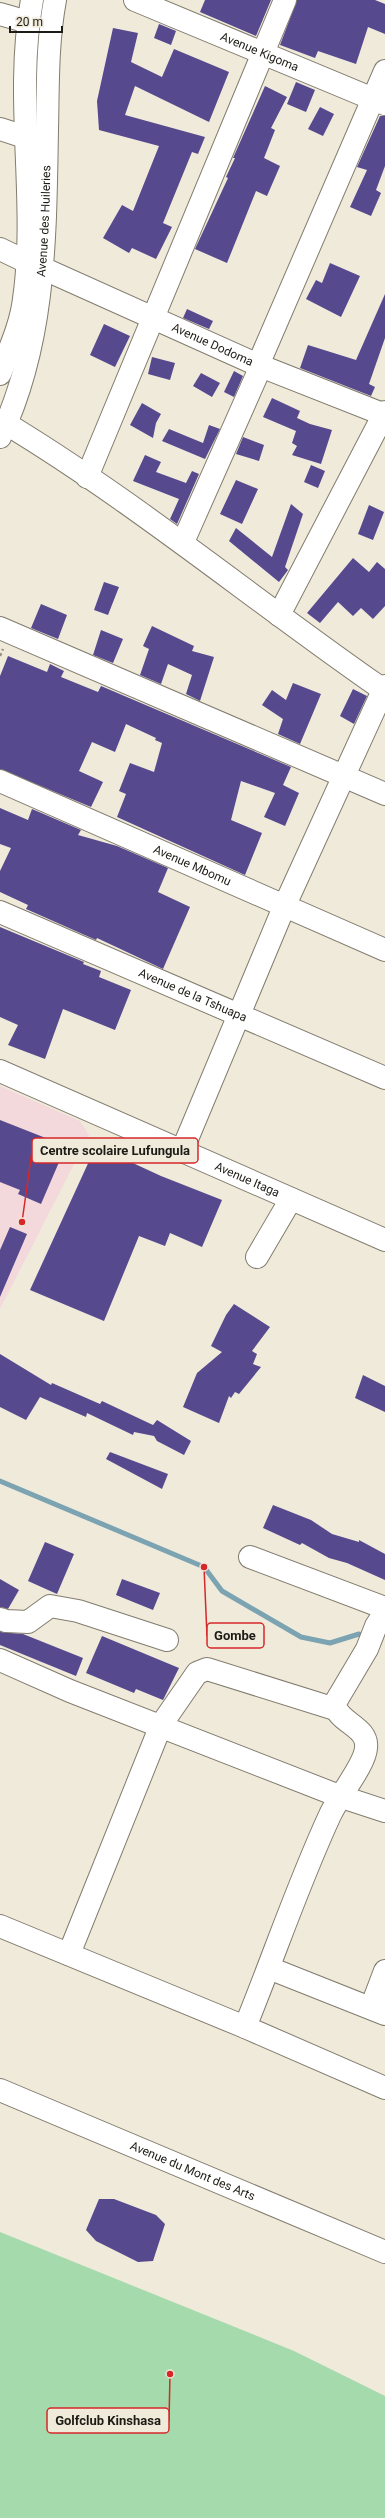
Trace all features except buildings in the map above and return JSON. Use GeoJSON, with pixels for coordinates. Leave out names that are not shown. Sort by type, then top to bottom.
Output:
{"type":"FeatureCollection","features":[{"type":"Feature","properties":{"kind":"street","name":"Avenue des Huileries"},"geometry":{"type":"LineString","coordinates":[[2,427],[21,380],[36,323],[26,137],[25,58],[28,22],[32,0]]}},
{"type":"Feature","properties":{"kind":"street","name":"Avenue des Huileries"},"geometry":{"type":"LineString","coordinates":[[0,374],[18,327],[34,265],[46,195],[48,47],[55,0]]}},
{"type":"Feature","properties":{"kind":"street","name":"Avenue Kigoma"},"geometry":{"type":"LineString","coordinates":[[135,0],[379,101]]}},
{"type":"Feature","properties":{"kind":"street"},"geometry":{"type":"LineString","coordinates":[[87,477],[154,318],[262,52],[285,0]]}},
{"type":"Feature","properties":{"kind":"street"},"geometry":{"type":"LineString","coordinates":[[0,14],[28,22]]}},
{"type":"Feature","properties":{"kind":"street"},"geometry":{"type":"LineString","coordinates":[[183,542],[379,101],[385,72]]}},
{"type":"Feature","properties":{"kind":"street"},"geometry":{"type":"LineString","coordinates":[[0,130],[26,137]]}},
{"type":"Feature","properties":{"kind":"street","name":"Avenue Dodoma"},"geometry":{"type":"LineString","coordinates":[[0,249],[260,366],[385,414]]}},
{"type":"Feature","properties":{"kind":"street"},"geometry":{"type":"LineString","coordinates":[[279,615],[385,414]]}},
{"type":"Feature","properties":{"kind":"street"},"geometry":{"type":"LineString","coordinates":[[2,427],[87,477],[183,542],[279,615],[384,689],[284,907],[182,1151]]}},
{"type":"Feature","properties":{"kind":"street"},"geometry":{"type":"LineString","coordinates":[[0,628],[385,794]]}},
{"type":"Feature","properties":{"kind":"street","name":"Avenue Mbomu"},"geometry":{"type":"LineString","coordinates":[[0,781],[284,907],[385,950]]}},
{"type":"Feature","properties":{"kind":"street","name":"Avenue de la Tshuapa"},"geometry":{"type":"LineString","coordinates":[[0,912],[385,1078]]}},
{"type":"Feature","properties":{"kind":"street","name":"Avenue Itaga"},"geometry":{"type":"LineString","coordinates":[[0,1071],[385,1240]]}},
{"type":"Feature","properties":{"kind":"street"},"geometry":{"type":"LineString","coordinates":[[257,1258],[291,1199]]}},
{"type":"Feature","properties":{"kind":"street"},"geometry":{"type":"LineString","coordinates":[[250,1557],[382,1615],[367,1649],[342,1690],[335,1704],[335,1709]]}},
{"type":"Feature","properties":{"kind":"street"},"geometry":{"type":"LineString","coordinates":[[0,1619],[28,1622],[50,1606],[78,1611],[166,1640]]}},
{"type":"Feature","properties":{"kind":"street"},"geometry":{"type":"LineString","coordinates":[[0,1660],[70,1691],[161,1725],[339,1796],[385,1811]]}},
{"type":"Feature","properties":{"kind":"street"},"geometry":{"type":"LineString","coordinates":[[69,1954],[161,1725],[190,1680],[197,1673],[207,1669],[335,1709],[362,1733],[367,1746],[365,1756],[339,1796],[320,1837],[245,2027]]}},
{"type":"Feature","properties":{"kind":"street"},"geometry":{"type":"LineString","coordinates":[[0,1926],[245,2027],[385,2088]]}},
{"type":"Feature","properties":{"kind":"street"},"geometry":{"type":"LineString","coordinates":[[269,1968],[378,2011],[385,1970]]}},
{"type":"Feature","properties":{"kind":"street","name":"Avenue du Mont des Arts"},"geometry":{"type":"LineString","coordinates":[[0,2090],[385,2252]]}},
{"type":"Feature","properties":{"kind":"shaded area"},"geometry":{"type":"Polygon","coordinates":[[[0,1086],[80,1121],[89,1135],[0,1309],[0,1086]]]}},
{"type":"Feature","properties":{"kind":"green space"},"geometry":{"type":"Polygon","coordinates":[[[0,2232],[294,2351],[385,2396],[385,2518],[0,2518],[0,2232]]]}},
{"type":"Feature","properties":{"kind":"waterway"},"geometry":{"type":"LineString","coordinates":[[0,1481],[204,1567],[222,1591],[301,1637],[330,1643],[359,1634],[367,1637]]}},
{"type":"Feature","properties":{"kind":"place","name":"Centre scolaire Lufungula"},"geometry":{"type":"Point","coordinates":[22,1222]}},
{"type":"Feature","properties":{"kind":"place","name":"Gombe"},"geometry":{"type":"Point","coordinates":[204,1567]}},
{"type":"Feature","properties":{"kind":"place","name":"Golfclub Kinshasa"},"geometry":{"type":"Point","coordinates":[170,2374]}}]}
